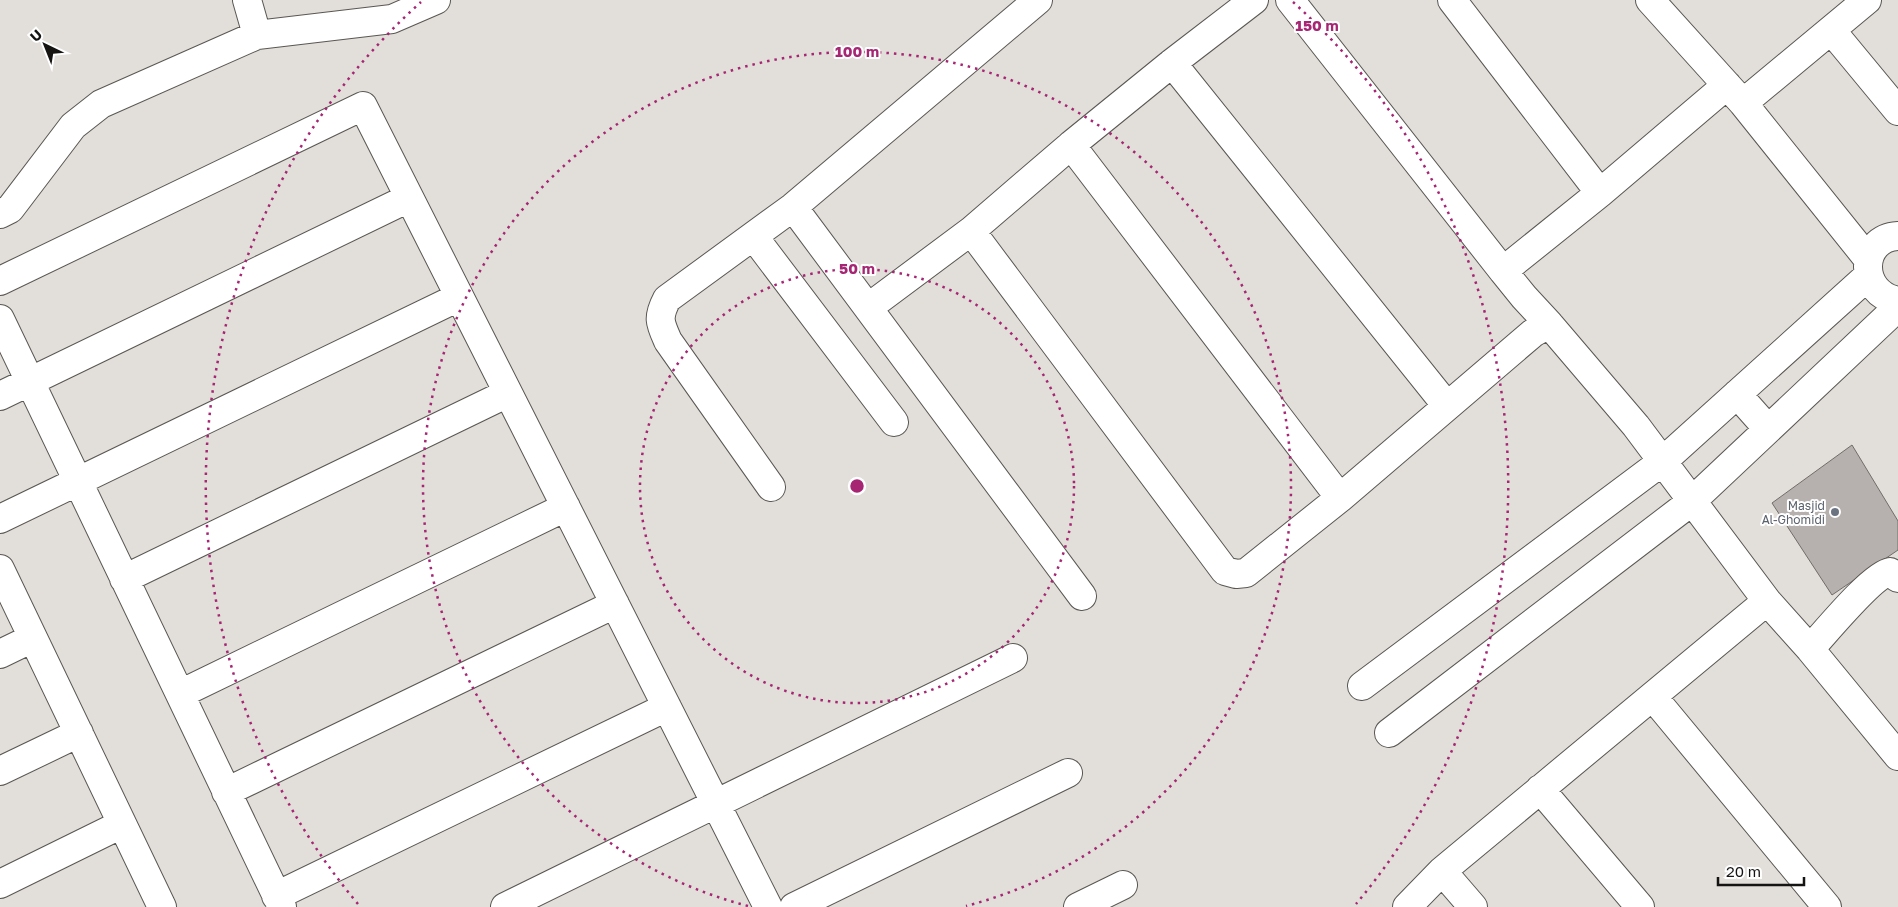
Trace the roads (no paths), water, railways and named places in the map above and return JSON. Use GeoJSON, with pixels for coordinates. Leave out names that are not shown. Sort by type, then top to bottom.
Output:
{"type":"FeatureCollection","features":[{"type":"Feature","properties":{"kind":"street"},"geometry":{"type":"LineString","coordinates":[[247,0],[257,35]]}},
{"type":"Feature","properties":{"kind":"street"},"geometry":{"type":"LineString","coordinates":[[0,214],[10,209],[73,126],[100,104],[257,35],[392,19],[436,0]]}},
{"type":"Feature","properties":{"kind":"street"},"geometry":{"type":"LineString","coordinates":[[771,487],[668,341],[660,323],[660,312],[667,299],[793,207],[1038,0]]}},
{"type":"Feature","properties":{"kind":"street"},"geometry":{"type":"LineString","coordinates":[[869,307],[971,231],[1071,145],[1172,63],[1254,0]]}},
{"type":"Feature","properties":{"kind":"street"},"geometry":{"type":"LineString","coordinates":[[1290,0],[1524,297],[1549,324],[1663,461],[1691,502],[1767,601],[1810,649],[1898,756]]}},
{"type":"Feature","properties":{"kind":"street"},"geometry":{"type":"LineString","coordinates":[[1452,0],[1600,193]]}},
{"type":"Feature","properties":{"kind":"street"},"geometry":{"type":"LineString","coordinates":[[1652,0],[1735,94],[1868,267],[1875,290],[1888,299],[1898,301]]}},
{"type":"Feature","properties":{"kind":"street"},"geometry":{"type":"LineString","coordinates":[[1503,271],[1600,193],[1735,94],[1831,30],[1867,0]]}},
{"type":"Feature","properties":{"kind":"street"},"geometry":{"type":"LineString","coordinates":[[1831,30],[1898,111]]}},
{"type":"Feature","properties":{"kind":"street"},"geometry":{"type":"LineString","coordinates":[[1172,63],[1447,406]]}},
{"type":"Feature","properties":{"kind":"street"},"geometry":{"type":"LineString","coordinates":[[0,281],[363,106],[768,907]]}},
{"type":"Feature","properties":{"kind":"street"},"geometry":{"type":"LineString","coordinates":[[1071,145],[1340,498]]}},
{"type":"Feature","properties":{"kind":"street"},"geometry":{"type":"LineString","coordinates":[[0,396],[409,198]]}},
{"type":"Feature","properties":{"kind":"street"},"geometry":{"type":"LineString","coordinates":[[793,207],[1082,596]]}},
{"type":"Feature","properties":{"kind":"street"},"geometry":{"type":"LineString","coordinates":[[971,231],[1225,571],[1236,574],[1246,574],[1340,498],[1533,333],[1549,324]]}},
{"type":"Feature","properties":{"kind":"street"},"geometry":{"type":"LineString","coordinates":[[1362,686],[1663,461],[1737,394],[1868,267],[1877,245],[1896,234]]}},
{"type":"Feature","properties":{"kind":"street"},"geometry":{"type":"LineString","coordinates":[[754,236],[894,422]]}},
{"type":"Feature","properties":{"kind":"street"},"geometry":{"type":"LineString","coordinates":[[0,519],[459,297]]}},
{"type":"Feature","properties":{"kind":"street"},"geometry":{"type":"LineString","coordinates":[[1389,733],[1691,502],[1898,307]]}},
{"type":"Feature","properties":{"kind":"street"},"geometry":{"type":"LineString","coordinates":[[0,319],[279,902],[667,707]]}},
{"type":"Feature","properties":{"kind":"street"},"geometry":{"type":"LineString","coordinates":[[124,579],[508,393]]}},
{"type":"Feature","properties":{"kind":"street"},"geometry":{"type":"LineString","coordinates":[[1737,394],[1768,429]]}},
{"type":"Feature","properties":{"kind":"street"},"geometry":{"type":"LineString","coordinates":[[180,694],[566,507]]}},
{"type":"Feature","properties":{"kind":"street"},"geometry":{"type":"LineString","coordinates":[[0,569],[162,907]]}},
{"type":"Feature","properties":{"kind":"street"},"geometry":{"type":"LineString","coordinates":[[1810,649],[1873,582],[1890,572],[1898,578]]}},
{"type":"Feature","properties":{"kind":"street"},"geometry":{"type":"LineString","coordinates":[[1407,907],[1442,870],[1767,601]]}},
{"type":"Feature","properties":{"kind":"street"},"geometry":{"type":"LineString","coordinates":[[226,792],[615,604]]}},
{"type":"Feature","properties":{"kind":"street"},"geometry":{"type":"LineString","coordinates":[[0,654],[33,638]]}},
{"type":"Feature","properties":{"kind":"street"},"geometry":{"type":"LineString","coordinates":[[504,907],[1013,658]]}},
{"type":"Feature","properties":{"kind":"street"},"geometry":{"type":"LineString","coordinates":[[1653,697],[1827,907]]}},
{"type":"Feature","properties":{"kind":"street"},"geometry":{"type":"LineString","coordinates":[[0,772],[79,733]]}},
{"type":"Feature","properties":{"kind":"street"},"geometry":{"type":"LineString","coordinates":[[794,907],[1068,773]]}},
{"type":"Feature","properties":{"kind":"street"},"geometry":{"type":"LineString","coordinates":[[1540,789],[1640,907]]}},
{"type":"Feature","properties":{"kind":"street"},"geometry":{"type":"LineString","coordinates":[[0,884],[122,824]]}},
{"type":"Feature","properties":{"kind":"street"},"geometry":{"type":"LineString","coordinates":[[1442,870],[1473,907]]}},
{"type":"Feature","properties":{"kind":"street"},"geometry":{"type":"LineString","coordinates":[[1078,907],[1123,885]]}},
{"type":"Feature","properties":{"kind":"place","name":"Masjid Al-Ghomidi"},"geometry":{"type":"Point","coordinates":[1835,512]}}]}
